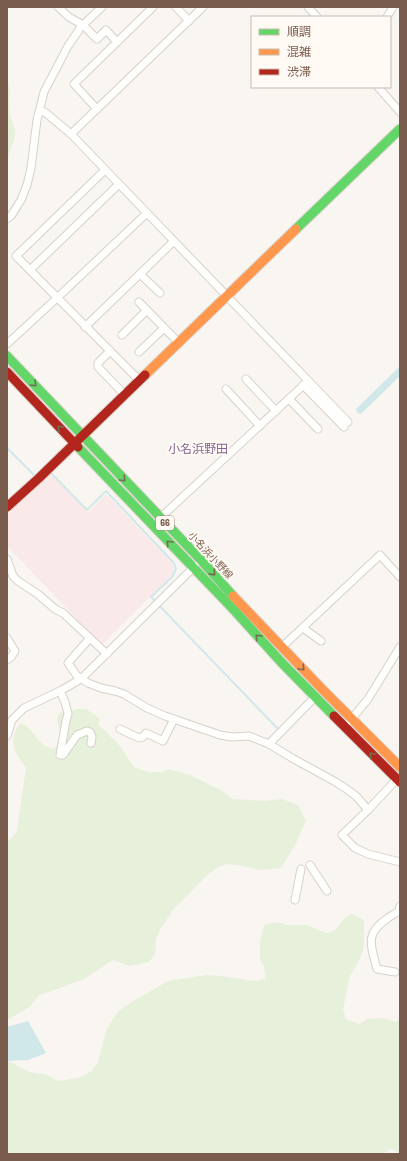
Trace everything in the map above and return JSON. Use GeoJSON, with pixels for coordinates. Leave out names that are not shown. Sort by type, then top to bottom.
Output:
{"type":"FeatureCollection","features":[{"type":"Feature","properties":{"kind":"main road"},"geometry":{"type":"LineString","coordinates":[[7,507],[140,382],[400,129]]}},
{"type":"Feature","properties":{"kind":"main road","name":"小名浜小野線"},"geometry":{"type":"LineString","coordinates":[[7,356],[352,720],[398,761]]}},
{"type":"Feature","properties":{"kind":"main road","name":"66"},"geometry":{"type":"LineString","coordinates":[[7,372],[235,611],[315,698],[398,780]]}},
{"type":"Feature","properties":{"kind":"street"},"geometry":{"type":"LineString","coordinates":[[58,7],[69,17],[82,25],[97,39],[106,30],[117,42]]}},
{"type":"Feature","properties":{"kind":"street"},"geometry":{"type":"LineString","coordinates":[[7,219],[11,216],[21,200],[28,185],[32,168],[37,120],[44,92],[68,46],[82,25],[102,7]]}},
{"type":"Feature","properties":{"kind":"street"},"geometry":{"type":"LineString","coordinates":[[97,109],[74,84],[153,7]]}},
{"type":"Feature","properties":{"kind":"street"},"geometry":{"type":"LineString","coordinates":[[176,7],[189,21]]}},
{"type":"Feature","properties":{"kind":"street"},"geometry":{"type":"LineString","coordinates":[[71,134],[203,7]]}},
{"type":"Feature","properties":{"kind":"street"},"geometry":{"type":"LineString","coordinates":[[308,7],[316,16]]}},
{"type":"Feature","properties":{"kind":"street"},"geometry":{"type":"LineString","coordinates":[[388,16],[393,7]]}},
{"type":"Feature","properties":{"kind":"street"},"geometry":{"type":"LineString","coordinates":[[379,88],[400,112]]}},
{"type":"Feature","properties":{"kind":"street"},"geometry":{"type":"LineString","coordinates":[[40,110],[46,113],[71,134],[346,424]]}},
{"type":"Feature","properties":{"kind":"street"},"geometry":{"type":"LineString","coordinates":[[105,170],[16,256],[140,382]]}},
{"type":"Feature","properties":{"kind":"street"},"geometry":{"type":"LineString","coordinates":[[30,270],[119,184]]}},
{"type":"Feature","properties":{"kind":"street"},"geometry":{"type":"LineString","coordinates":[[7,344],[147,213]]}},
{"type":"Feature","properties":{"kind":"street"},"geometry":{"type":"LineString","coordinates":[[86,327],[174,241]]}},
{"type":"Feature","properties":{"kind":"street"},"geometry":{"type":"LineString","coordinates":[[140,274],[160,294]]}},
{"type":"Feature","properties":{"kind":"street"},"geometry":{"type":"LineString","coordinates":[[139,302],[179,343]]}},
{"type":"Feature","properties":{"kind":"street"},"geometry":{"type":"LineString","coordinates":[[122,334],[147,310]]}},
{"type":"Feature","properties":{"kind":"street"},"geometry":{"type":"LineString","coordinates":[[139,352],[164,328]]}},
{"type":"Feature","properties":{"kind":"street"},"geometry":{"type":"LineString","coordinates":[[110,351],[98,363],[98,367],[125,395]]}},
{"type":"Feature","properties":{"kind":"street"},"geometry":{"type":"LineString","coordinates":[[246,379],[276,411]]}},
{"type":"Feature","properties":{"kind":"street"},"geometry":{"type":"LineString","coordinates":[[160,518],[306,383]]}},
{"type":"Feature","properties":{"kind":"street"},"geometry":{"type":"LineString","coordinates":[[226,389],[260,426]]}},
{"type":"Feature","properties":{"kind":"street"},"geometry":{"type":"LineString","coordinates":[[288,399],[318,429]]}},
{"type":"Feature","properties":{"kind":"street"},"geometry":{"type":"LineString","coordinates":[[282,647],[380,555],[400,577]]}},
{"type":"Feature","properties":{"kind":"street"},"geometry":{"type":"LineString","coordinates":[[7,559],[13,576],[18,581],[39,595],[55,609],[63,613],[107,654]]}},
{"type":"Feature","properties":{"kind":"street"},"geometry":{"type":"LineString","coordinates":[[7,736],[12,720],[24,708],[81,679],[201,560]]}},
{"type":"Feature","properties":{"kind":"street"},"geometry":{"type":"LineString","coordinates":[[303,628],[321,641]]}},
{"type":"Feature","properties":{"kind":"street"},"geometry":{"type":"LineString","coordinates":[[7,638],[15,651],[11,658],[7,660]]}},
{"type":"Feature","properties":{"kind":"street"},"geometry":{"type":"LineString","coordinates":[[90,638],[68,662],[77,676],[81,679],[101,688],[124,694],[147,708],[174,719],[220,735],[232,737],[249,736],[268,744],[343,787],[357,797],[368,810]]}},
{"type":"Feature","properties":{"kind":"street"},"geometry":{"type":"LineString","coordinates":[[345,727],[368,700],[398,656],[400,647]]}},
{"type":"Feature","properties":{"kind":"street"},"geometry":{"type":"LineString","coordinates":[[60,691],[68,714],[60,755],[63,755],[77,735],[81,733],[87,731],[90,732],[92,737],[91,743]]}},
{"type":"Feature","properties":{"kind":"street"},"geometry":{"type":"LineString","coordinates":[[268,744],[315,698]]}},
{"type":"Feature","properties":{"kind":"street"},"geometry":{"type":"LineString","coordinates":[[120,729],[139,738],[143,737],[146,733],[163,741],[174,719]]}},
{"type":"Feature","properties":{"kind":"street"},"geometry":{"type":"LineString","coordinates":[[398,780],[342,835],[355,848],[368,854],[400,862]]}},
{"type":"Feature","properties":{"kind":"street"},"geometry":{"type":"LineString","coordinates":[[310,865],[328,891]]}},
{"type":"Feature","properties":{"kind":"street"},"geometry":{"type":"LineString","coordinates":[[295,900],[301,869]]}},
{"type":"Feature","properties":{"kind":"street"},"geometry":{"type":"LineString","coordinates":[[395,972],[377,969],[370,942],[375,929],[399,911],[400,906]]}},
{"type":"Feature","properties":{"kind":"shaded area"},"geometry":{"type":"Polygon","coordinates":[[[51,474],[88,513],[106,494],[172,563],[174,570],[172,575],[102,645],[7,546],[7,515],[37,483],[51,474]]]}},
{"type":"Feature","properties":{"kind":"green space"},"geometry":{"type":"Polygon","coordinates":[[[7,78],[10,91],[10,115],[15,130],[15,137],[7,159],[7,78]]]}},
{"type":"Feature","properties":{"kind":"green space"},"geometry":{"type":"Polygon","coordinates":[[[76,709],[86,709],[99,718],[99,725],[120,746],[134,767],[148,772],[162,772],[168,769],[190,775],[222,791],[233,799],[265,801],[282,799],[298,805],[306,821],[295,845],[281,868],[260,870],[226,864],[218,867],[205,877],[173,910],[161,928],[156,938],[155,954],[149,962],[129,966],[113,960],[84,979],[38,996],[30,1007],[7,1020],[7,843],[17,831],[26,767],[15,751],[13,740],[14,734],[21,723],[29,728],[43,745],[52,749],[60,744],[64,735],[59,728],[57,717],[60,713],[76,709]]]}},
{"type":"Feature","properties":{"kind":"green space"},"geometry":{"type":"Polygon","coordinates":[[[351,913],[364,920],[364,942],[363,951],[350,976],[343,1009],[346,1019],[359,1024],[367,1019],[383,1018],[396,1022],[400,1019],[400,1154],[395,1150],[390,1149],[383,1154],[7,1154],[7,1060],[29,1072],[45,1074],[58,1081],[78,1078],[92,1071],[98,1061],[107,1028],[117,1013],[125,1006],[168,981],[206,975],[254,981],[266,979],[264,967],[260,959],[260,941],[264,925],[277,922],[286,925],[307,925],[326,933],[337,928],[351,913]]]}},
{"type":"Feature","properties":{"kind":"water"},"geometry":{"type":"Polygon","coordinates":[[[28,1021],[46,1053],[28,1060],[7,1061],[7,1027],[28,1021]]]}},
{"type":"Feature","properties":{"kind":"waterway"},"geometry":{"type":"LineString","coordinates":[[360,410],[400,371]]}},
{"type":"Feature","properties":{"kind":"waterway"},"geometry":{"type":"LineString","coordinates":[[7,448],[36,477]]}},
{"type":"Feature","properties":{"kind":"waterway"},"geometry":{"type":"LineString","coordinates":[[50,472],[87,510],[106,491],[174,563],[176,569],[172,577],[151,597],[278,729],[280,728]]}},
{"type":"Feature","properties":{"kind":"traffic: fast"},"geometry":{"type":"LineString","coordinates":[[296,229],[400,129]]}},
{"type":"Feature","properties":{"kind":"traffic: fast"},"geometry":{"type":"LineString","coordinates":[[7,356],[201,560],[233,596]]}},
{"type":"Feature","properties":{"kind":"traffic: fast"},"geometry":{"type":"LineString","coordinates":[[78,447],[334,716]]}},
{"type":"Feature","properties":{"kind":"traffic: slow"},"geometry":{"type":"LineString","coordinates":[[145,375],[296,229]]}},
{"type":"Feature","properties":{"kind":"traffic: slow"},"geometry":{"type":"LineString","coordinates":[[233,596],[323,690],[400,767]]}},
{"type":"Feature","properties":{"kind":"traffic: jam"},"geometry":{"type":"LineString","coordinates":[[7,372],[78,447]]}},
{"type":"Feature","properties":{"kind":"traffic: jam"},"geometry":{"type":"LineString","coordinates":[[7,507],[145,375]]}},
{"type":"Feature","properties":{"kind":"traffic: jam"},"geometry":{"type":"LineString","coordinates":[[334,716],[400,782]]}},
{"type":"Feature","properties":{"kind":"district","name":"小名浜野田"},"geometry":{"type":"Point","coordinates":[198,449]}}]}
